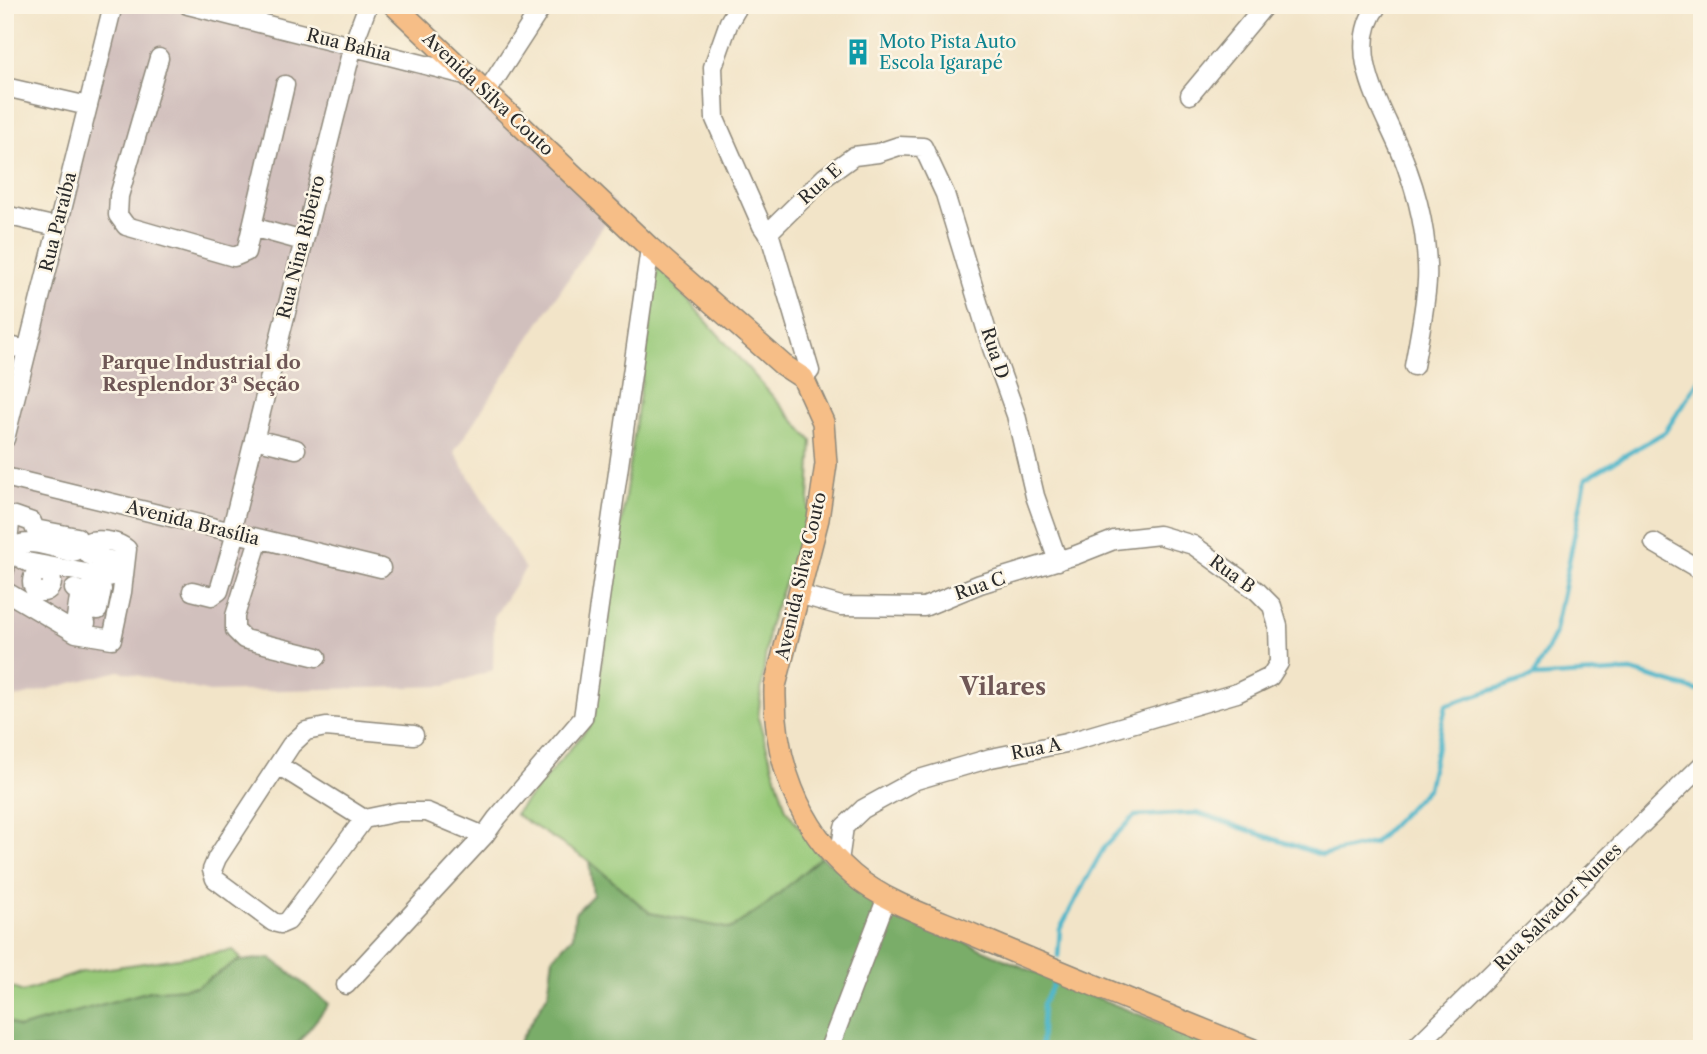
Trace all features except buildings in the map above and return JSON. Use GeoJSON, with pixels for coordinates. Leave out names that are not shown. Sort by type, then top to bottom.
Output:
{"type":"FeatureCollection","features":[{"type":"Feature","properties":{"kind":"main road","name":"Avenida Silva Couto"},"geometry":{"type":"LineString","coordinates":[[394,5],[650,248],[783,366],[803,378],[822,422],[826,464],[818,519],[775,686],[774,713],[778,745],[794,796],[807,820],[839,861],[852,874],[887,897],[1061,972],[1251,1049]]}},
{"type":"Feature","properties":{"kind":"street","name":"Rua Paraíba"},"geometry":{"type":"LineString","coordinates":[[5,439],[113,5]]}},
{"type":"Feature","properties":{"kind":"street","name":"Rua Bahia"},"geometry":{"type":"LineString","coordinates":[[188,5],[469,76]]}},
{"type":"Feature","properties":{"kind":"street","name":"Rua Nina Ribeiro"},"geometry":{"type":"LineString","coordinates":[[191,591],[212,596],[219,592],[303,241],[353,45],[368,5]]}},
{"type":"Feature","properties":{"kind":"street"},"geometry":{"type":"LineString","coordinates":[[486,93],[543,5]]}},
{"type":"Feature","properties":{"kind":"street"},"geometry":{"type":"LineString","coordinates":[[739,5],[729,22],[713,67],[715,119],[771,239],[810,371],[803,378]]}},
{"type":"Feature","properties":{"kind":"street"},"geometry":{"type":"LineString","coordinates":[[1190,95],[1265,5]]}},
{"type":"Feature","properties":{"kind":"street"},"geometry":{"type":"LineString","coordinates":[[1378,5],[1368,26],[1364,46],[1367,70],[1408,170],[1423,231],[1427,279],[1414,366]]}},
{"type":"Feature","properties":{"kind":"street"},"geometry":{"type":"LineString","coordinates":[[159,58],[119,197],[118,215],[125,226],[234,257],[246,252],[285,85]]}},
{"type":"Feature","properties":{"kind":"street"},"geometry":{"type":"LineString","coordinates":[[5,87],[88,106]]}},
{"type":"Feature","properties":{"kind":"street","name":"Rua E"},"geometry":{"type":"LineString","coordinates":[[767,234],[825,177],[854,156],[878,153],[899,146],[923,147]]}},
{"type":"Feature","properties":{"kind":"street","name":"Rua D"},"geometry":{"type":"LineString","coordinates":[[923,147],[945,194],[992,348],[1016,415],[1035,496],[1058,561]]}},
{"type":"Feature","properties":{"kind":"street"},"geometry":{"type":"LineString","coordinates":[[5,215],[57,227]]}},
{"type":"Feature","properties":{"kind":"street"},"geometry":{"type":"LineString","coordinates":[[252,227],[303,241]]}},
{"type":"Feature","properties":{"kind":"street"},"geometry":{"type":"LineString","coordinates":[[346,985],[484,836],[583,718],[650,248]]}},
{"type":"Feature","properties":{"kind":"street"},"geometry":{"type":"LineString","coordinates":[[5,345],[27,350]]}},
{"type":"Feature","properties":{"kind":"street"},"geometry":{"type":"LineString","coordinates":[[254,439],[296,449]]}},
{"type":"Feature","properties":{"kind":"street","name":"Avenida Brasília"},"geometry":{"type":"LineString","coordinates":[[5,477],[381,568]]}},
{"type":"Feature","properties":{"kind":"street"},"geometry":{"type":"LineString","coordinates":[[5,570],[10,523],[15,516]]}},
{"type":"Feature","properties":{"kind":"street"},"geometry":{"type":"LineString","coordinates":[[5,591],[76,633],[112,639],[122,592],[127,549],[121,544],[95,540],[87,545],[89,555],[114,561],[116,564],[118,570],[115,575],[108,577],[27,562],[13,554],[13,548],[18,544],[27,543],[72,552],[76,551],[80,543],[77,537],[34,529],[32,522],[15,516]]}},
{"type":"Feature","properties":{"kind":"street"},"geometry":{"type":"LineString","coordinates":[[15,516],[126,539],[132,543],[134,550],[122,624]]}},
{"type":"Feature","properties":{"kind":"street","name":"Rua C"},"geometry":{"type":"LineString","coordinates":[[798,594],[841,606],[924,607],[980,584],[1058,561],[1114,540],[1160,535]]}},
{"type":"Feature","properties":{"kind":"street","name":"Rua B"},"geometry":{"type":"LineString","coordinates":[[1160,535],[1193,545],[1257,591],[1272,606],[1278,626],[1279,663],[1270,677]]}},
{"type":"Feature","properties":{"kind":"street"},"geometry":{"type":"LineString","coordinates":[[259,539],[235,616],[235,631],[244,639],[317,657]]}},
{"type":"Feature","properties":{"kind":"street"},"geometry":{"type":"LineString","coordinates":[[1654,543],[1702,571]]}},
{"type":"Feature","properties":{"kind":"street"},"geometry":{"type":"LineString","coordinates":[[5,577],[32,580],[35,590],[40,593],[50,590],[53,584],[53,590],[61,597],[66,597],[74,589],[88,593],[89,587],[102,589],[98,610],[86,607],[88,599],[79,597],[76,618],[86,623]]}},
{"type":"Feature","properties":{"kind":"street","name":"Rua A"},"geometry":{"type":"LineString","coordinates":[[839,861],[844,827],[863,808],[916,780],[991,758],[1066,743],[1237,692],[1270,677]]}},
{"type":"Feature","properties":{"kind":"street"},"geometry":{"type":"LineString","coordinates":[[414,735],[326,727],[306,732],[291,745],[217,858],[212,870],[215,879],[273,922],[281,924],[288,921],[364,819],[398,812],[427,812],[484,836]]}},
{"type":"Feature","properties":{"kind":"street"},"geometry":{"type":"LineString","coordinates":[[278,765],[364,819]]}},
{"type":"Feature","properties":{"kind":"street","name":"Rua Salvador Nunes"},"geometry":{"type":"LineString","coordinates":[[1414,1049],[1702,765]]}},
{"type":"Feature","properties":{"kind":"street"},"geometry":{"type":"LineString","coordinates":[[829,1049],[887,897]]}},
{"type":"Feature","properties":{"kind":"shaded area"},"geometry":{"type":"Polygon","coordinates":[[[111,5],[177,5],[491,85],[617,205],[454,452],[525,569],[494,617],[493,670],[445,686],[209,692],[119,671],[5,700],[5,438],[111,5]]]}},
{"type":"Feature","properties":{"kind":"green space"},"geometry":{"type":"Polygon","coordinates":[[[658,266],[812,441],[808,517],[769,626],[758,718],[786,809],[821,857],[766,905],[730,929],[650,913],[589,861],[515,814],[593,722],[658,266]]]}},
{"type":"Feature","properties":{"kind":"green space"},"geometry":{"type":"Polygon","coordinates":[[[821,857],[937,930],[1225,1049],[515,1049],[548,994],[553,957],[573,936],[575,913],[593,895],[589,861],[650,913],[730,929],[766,905],[821,857]]]}},
{"type":"Feature","properties":{"kind":"green space"},"geometry":{"type":"Polygon","coordinates":[[[233,950],[241,959],[196,987],[150,991],[19,1028],[5,1019],[5,985],[23,992],[82,972],[233,950]]]}},
{"type":"Feature","properties":{"kind":"green space"},"geometry":{"type":"Polygon","coordinates":[[[271,958],[329,1004],[293,1049],[5,1049],[5,1019],[19,1028],[150,991],[196,987],[238,961],[271,958]]]}},
{"type":"Feature","properties":{"kind":"waterway"},"geometry":{"type":"LineString","coordinates":[[1533,677],[1554,635],[1586,478],[1665,432],[1702,376]]}},
{"type":"Feature","properties":{"kind":"waterway"},"geometry":{"type":"LineString","coordinates":[[1058,956],[1060,929],[1085,882],[1105,846],[1135,816],[1197,813],[1322,855],[1374,843],[1428,788],[1446,705],[1533,677],[1631,671],[1702,692]]}},
{"type":"Feature","properties":{"kind":"waterway"},"geometry":{"type":"LineString","coordinates":[[1041,1049],[1043,1004],[1056,979]]}},
{"type":"Feature","properties":{"kind":"place","name":"Moto Pista Auto Escola Igarapé"},"geometry":{"type":"Point","coordinates":[858,52]}},
{"type":"Feature","properties":{"kind":"district","name":"Parque Industrial do Resplendor 3ª Seção"},"geometry":{"type":"Point","coordinates":[201,373]}},
{"type":"Feature","properties":{"kind":"district","name":"Vilares"},"geometry":{"type":"Point","coordinates":[1003,687]}}]}
